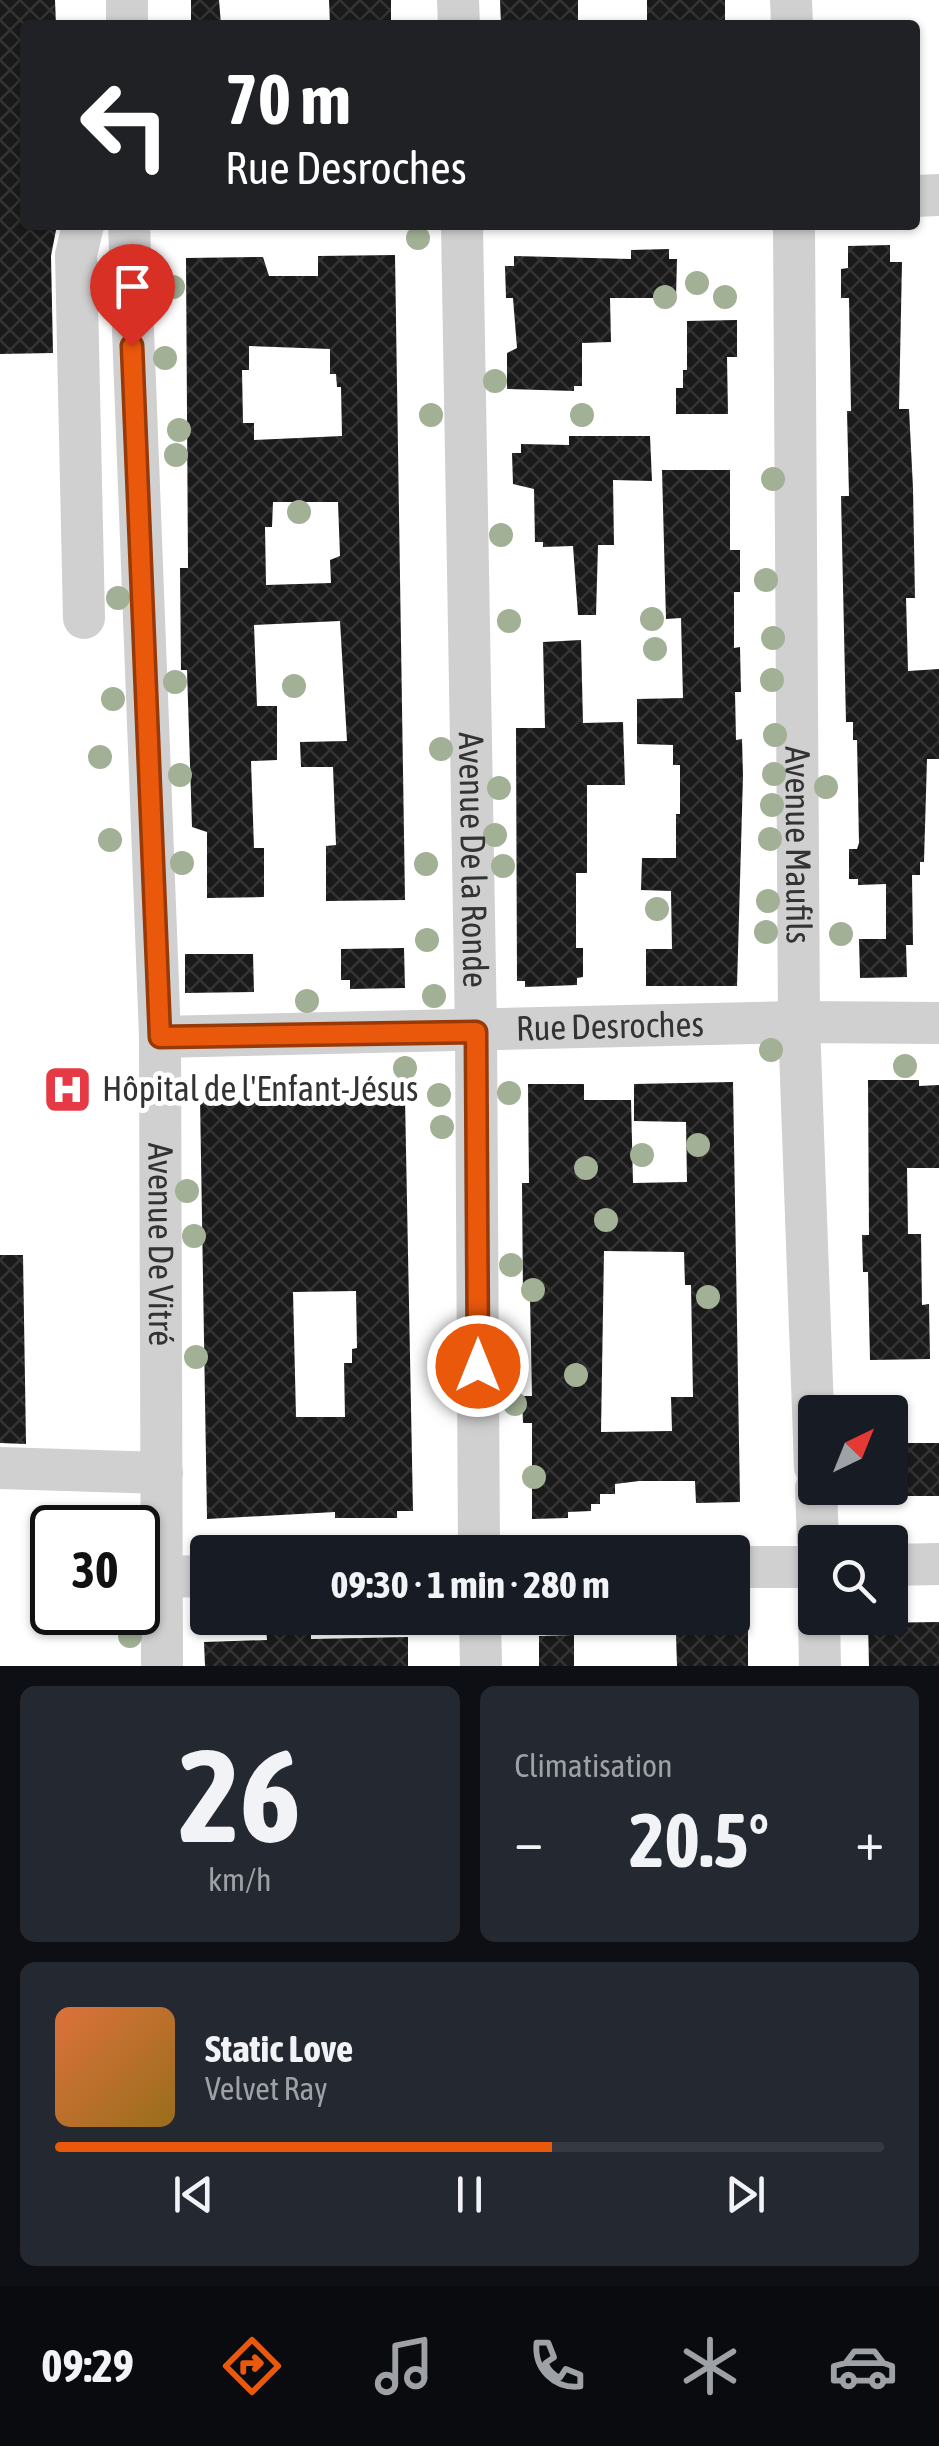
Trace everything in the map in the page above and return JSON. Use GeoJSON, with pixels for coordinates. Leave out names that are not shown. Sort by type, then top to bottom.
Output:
{"type":"FeatureCollection","features":[{"type":"Feature","properties":{"kind":"street"},"geometry":{"type":"LineString","coordinates":[[82,230],[76,255],[84,618]]}},
{"type":"Feature","properties":{"kind":"street","name":"Avenue De Vitré"},"geometry":{"type":"LineString","coordinates":[[130,230],[160,1037],[162,1666]]}},
{"type":"Feature","properties":{"kind":"street","name":"Avenue De la Ronde"},"geometry":{"type":"LineString","coordinates":[[462,230],[476,1032],[479,1535]]}},
{"type":"Feature","properties":{"kind":"street","name":"Avenue Maufils"},"geometry":{"type":"LineString","coordinates":[[794,230],[799,1022],[812,1395]]}},
{"type":"Feature","properties":{"kind":"street"},"geometry":{"type":"LineString","coordinates":[[82,505],[108,533],[141,535]]}},
{"type":"Feature","properties":{"kind":"street","name":"Rue Desroches"},"geometry":{"type":"LineString","coordinates":[[160,1037],[799,1022],[939,1024]]}},
{"type":"Feature","properties":{"kind":"street"},"geometry":{"type":"LineString","coordinates":[[0,1468],[162,1473]]}},
{"type":"Feature","properties":{"kind":"street"},"geometry":{"type":"LineString","coordinates":[[908,1565],[939,1564]]}},
{"type":"Feature","properties":{"kind":"street"},"geometry":{"type":"LineString","coordinates":[[750,1568],[798,1567]]}},
{"type":"Feature","properties":{"kind":"street"},"geometry":{"type":"LineString","coordinates":[[160,1577],[190,1576]]}},
{"type":"Feature","properties":{"kind":"street"},"geometry":{"type":"LineString","coordinates":[[480,1635],[481,1666]]}},
{"type":"Feature","properties":{"kind":"street"},"geometry":{"type":"LineString","coordinates":[[819,1635],[820,1666]]}},
{"type":"Feature","properties":{"kind":"building"},"geometry":{"type":"Polygon","coordinates":[[[0,0],[55,0],[56,20],[20,20],[20,230],[56,230],[51,256],[53,353],[0,354],[0,0]]]}},
{"type":"Feature","properties":{"kind":"building"},"geometry":{"type":"Polygon","coordinates":[[[191,0],[219,0],[221,20],[191,20],[191,0]]]}},
{"type":"Feature","properties":{"kind":"building"},"geometry":{"type":"Polygon","coordinates":[[[329,0],[391,0],[391,20],[330,20],[329,0]]]}},
{"type":"Feature","properties":{"kind":"building"},"geometry":{"type":"Polygon","coordinates":[[[500,0],[578,0],[578,20],[501,20],[500,0]]]}},
{"type":"Feature","properties":{"kind":"building"},"geometry":{"type":"Polygon","coordinates":[[[647,0],[725,0],[725,20],[647,20],[647,0]]]}},
{"type":"Feature","properties":{"kind":"building"},"geometry":{"type":"Polygon","coordinates":[[[890,245],[890,262],[902,262],[899,409],[909,409],[913,488],[915,598],[906,598],[908,671],[939,669],[939,759],[927,759],[924,862],[920,862],[920,875],[912,875],[913,945],[906,945],[907,977],[860,978],[859,939],[886,939],[886,884],[858,885],[858,879],[849,879],[849,849],[857,849],[859,843],[857,740],[853,740],[853,722],[846,722],[841,496],[849,496],[847,411],[851,411],[849,298],[841,298],[841,269],[848,268],[848,246],[890,245]]]}},
{"type":"Feature","properties":{"kind":"building"},"geometry":{"type":"Polygon","coordinates":[[[669,249],[669,259],[677,259],[676,298],[610,298],[611,342],[582,343],[582,386],[574,386],[574,391],[507,389],[507,353],[517,348],[513,298],[506,298],[505,266],[514,266],[514,256],[631,259],[631,250],[669,249]]]}},
{"type":"Feature","properties":{"kind":"building"},"geometry":{"type":"Polygon","coordinates":[[[395,255],[405,900],[326,901],[326,846],[336,845],[333,767],[301,767],[300,742],[347,741],[340,621],[254,625],[257,706],[277,706],[277,760],[251,761],[254,848],[264,848],[264,897],[207,898],[207,832],[192,827],[187,670],[181,670],[180,568],[188,568],[186,258],[263,257],[269,276],[318,276],[318,256],[395,255]],[[249,346],[249,370],[242,370],[243,423],[254,423],[254,440],[342,436],[341,387],[337,387],[336,374],[330,374],[330,349],[249,346]],[[273,502],[272,527],[265,527],[266,585],[331,583],[330,560],[340,556],[338,502],[273,502]]]}},
{"type":"Feature","properties":{"kind":"building"},"geometry":{"type":"Polygon","coordinates":[[[737,320],[737,357],[727,357],[728,414],[676,414],[676,388],[683,388],[683,370],[687,370],[687,321],[737,320]]]}},
{"type":"Feature","properties":{"kind":"building"},"geometry":{"type":"Polygon","coordinates":[[[569,436],[650,436],[652,481],[613,480],[614,545],[598,545],[596,615],[578,615],[573,546],[543,547],[543,542],[535,542],[534,489],[513,484],[512,453],[521,453],[521,444],[569,445],[569,436]]]}},
{"type":"Feature","properties":{"kind":"building"},"geometry":{"type":"Polygon","coordinates":[[[662,470],[730,470],[730,550],[740,550],[740,592],[734,592],[734,648],[740,647],[741,692],[735,692],[736,740],[742,739],[743,776],[737,986],[646,986],[646,949],[672,949],[671,891],[641,890],[642,858],[676,858],[676,814],[680,814],[680,765],[673,765],[673,745],[637,744],[637,699],[683,698],[681,618],[666,619],[662,470]]]}},
{"type":"Feature","properties":{"kind":"building"},"geometry":{"type":"Polygon","coordinates":[[[581,640],[583,723],[623,722],[625,785],[587,785],[587,873],[576,873],[576,948],[583,948],[583,977],[577,978],[577,985],[525,987],[525,981],[517,981],[516,728],[545,728],[543,642],[581,640]]]}},
{"type":"Feature","properties":{"kind":"building"},"geometry":{"type":"Polygon","coordinates":[[[404,948],[405,988],[350,989],[350,980],[341,980],[341,949],[404,948]]]}},
{"type":"Feature","properties":{"kind":"building"},"geometry":{"type":"Polygon","coordinates":[[[185,954],[253,954],[254,992],[185,993],[185,954]]]}},
{"type":"Feature","properties":{"kind":"building"},"geometry":{"type":"Polygon","coordinates":[[[868,1080],[919,1080],[919,1086],[939,1085],[939,1168],[907,1168],[908,1234],[921,1234],[922,1305],[929,1304],[930,1359],[870,1360],[868,1272],[863,1272],[862,1235],[869,1235],[868,1080]]]}},
{"type":"Feature","properties":{"kind":"building"},"geometry":{"type":"Polygon","coordinates":[[[733,1082],[740,1502],[696,1503],[695,1481],[639,1481],[615,1484],[615,1494],[600,1494],[600,1504],[591,1504],[591,1511],[568,1512],[568,1518],[532,1519],[532,1423],[523,1423],[522,1396],[532,1396],[530,1297],[523,1297],[522,1183],[529,1183],[528,1084],[584,1084],[584,1100],[631,1100],[633,1183],[687,1182],[686,1122],[634,1121],[634,1084],[733,1082]],[[604,1251],[601,1432],[672,1431],[671,1397],[693,1397],[691,1285],[685,1285],[684,1252],[604,1251]]]}},
{"type":"Feature","properties":{"kind":"building"},"geometry":{"type":"Polygon","coordinates":[[[200,1098],[405,1098],[413,1511],[397,1511],[397,1518],[335,1518],[335,1512],[207,1519],[200,1098]],[[356,1291],[293,1292],[296,1417],[345,1417],[344,1363],[352,1363],[352,1349],[357,1348],[356,1291]]]}},
{"type":"Feature","properties":{"kind":"building"},"geometry":{"type":"Polygon","coordinates":[[[0,1255],[23,1255],[26,1444],[0,1443],[0,1255]]]}},
{"type":"Feature","properties":{"kind":"building"},"geometry":{"type":"Polygon","coordinates":[[[908,1443],[939,1443],[939,1496],[908,1496],[908,1443]]]}},
{"type":"Feature","properties":{"kind":"building"},"geometry":{"type":"Polygon","coordinates":[[[908,1622],[939,1622],[939,1666],[869,1666],[868,1635],[908,1635],[908,1622]]]}},
{"type":"Feature","properties":{"kind":"building"},"geometry":{"type":"Polygon","coordinates":[[[267,1635],[311,1635],[311,1639],[408,1637],[408,1666],[205,1666],[204,1642],[267,1640],[267,1635]]]}},
{"type":"Feature","properties":{"kind":"building"},"geometry":{"type":"Polygon","coordinates":[[[574,1635],[574,1666],[539,1666],[539,1636],[574,1635]]]}},
{"type":"Feature","properties":{"kind":"building"},"geometry":{"type":"Polygon","coordinates":[[[676,1635],[748,1635],[748,1666],[677,1666],[676,1635]]]}},
{"type":"Feature","properties":{"kind":"place","name":"Hôpital de l'Enfant-Jésus"},"geometry":{"type":"Point","coordinates":[67,1089]}},
{"type":"Feature","properties":{"kind":"route"},"geometry":{"type":"LineString","coordinates":[[132,346],[160,1037],[476,1032],[478,1366]]}}]}
